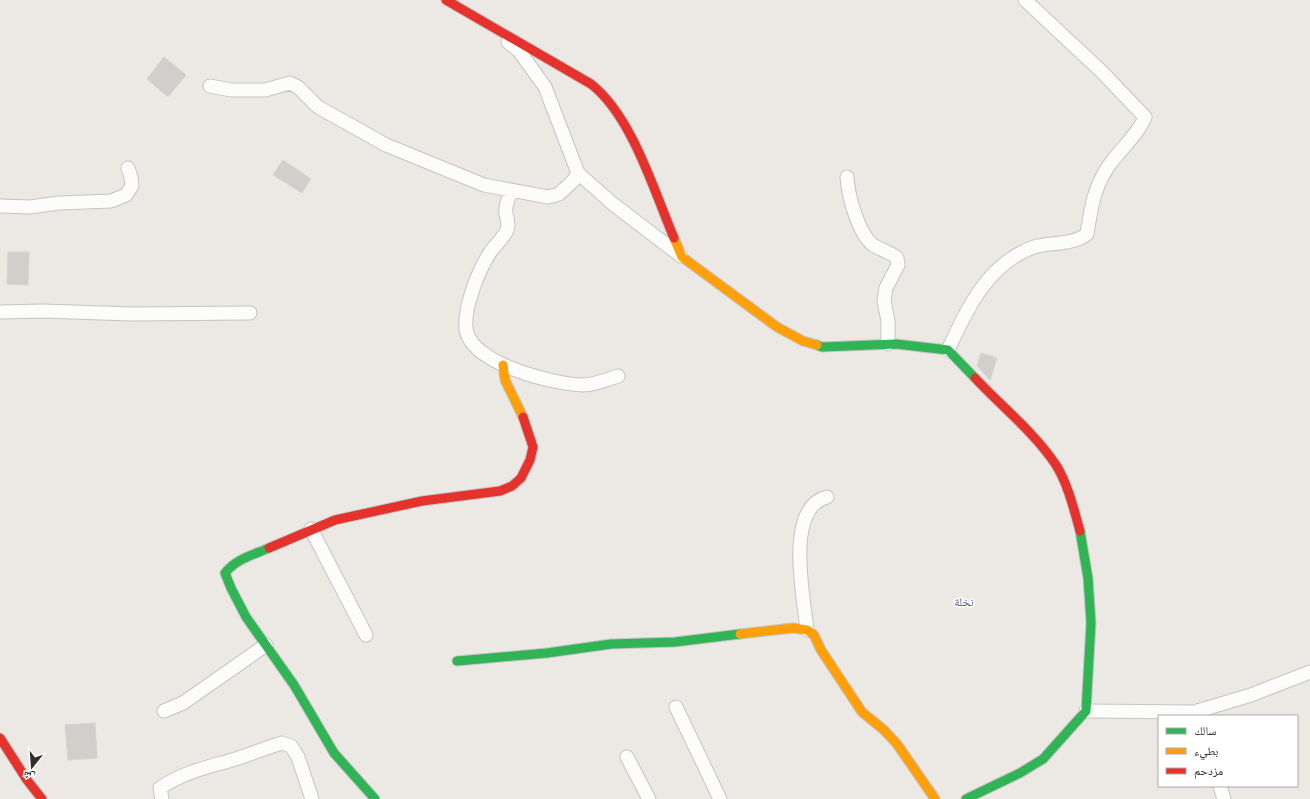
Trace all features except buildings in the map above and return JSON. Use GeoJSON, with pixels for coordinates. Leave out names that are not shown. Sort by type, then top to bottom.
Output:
{"type":"FeatureCollection","features":[{"type":"Feature","properties":{"kind":"street"},"geometry":{"type":"LineString","coordinates":[[446,0],[591,84],[604,94],[622,119],[642,161],[682,257]]}},
{"type":"Feature","properties":{"kind":"street"},"geometry":{"type":"LineString","coordinates":[[948,350],[968,308],[992,274],[1006,262],[1034,248],[1051,243],[1082,238],[1087,234],[1092,198],[1097,186],[1108,166],[1145,117],[1101,71],[1024,0]]}},
{"type":"Feature","properties":{"kind":"street"},"geometry":{"type":"LineString","coordinates":[[489,26],[519,52],[545,87],[578,173],[613,204],[777,327],[803,341],[822,347],[896,344],[948,350],[992,397],[1022,424],[1056,466],[1072,504],[1083,541],[1091,623],[1086,711],[1044,759],[1020,773],[966,799]]}},
{"type":"Feature","properties":{"kind":"street"},"geometry":{"type":"LineString","coordinates":[[210,86],[231,90],[259,90],[290,83],[298,87],[318,108],[386,145],[484,185],[548,198],[559,194],[573,181],[578,173]]}},
{"type":"Feature","properties":{"kind":"street"},"geometry":{"type":"LineString","coordinates":[[0,206],[30,207],[59,203],[111,201],[126,195],[132,186],[128,168]]}},
{"type":"Feature","properties":{"kind":"street"},"geometry":{"type":"LineString","coordinates":[[847,177],[848,192],[862,232],[873,245],[890,252],[897,258],[898,265],[886,288],[884,301],[888,321],[888,344]]}},
{"type":"Feature","properties":{"kind":"street"},"geometry":{"type":"LineString","coordinates":[[512,191],[506,203],[508,226],[491,251],[476,280],[467,314],[466,329],[471,340],[480,350],[503,365],[518,372],[582,385],[594,384],[618,376]]}},
{"type":"Feature","properties":{"kind":"street"},"geometry":{"type":"LineString","coordinates":[[0,312],[131,314],[250,313]]}},
{"type":"Feature","properties":{"kind":"street"},"geometry":{"type":"LineString","coordinates":[[375,799],[368,788],[340,761],[294,686],[242,610],[233,594],[225,573],[230,567],[240,560],[335,520],[422,501],[500,491],[512,486],[520,478],[530,460],[533,447],[523,417],[505,380],[503,365]]}},
{"type":"Feature","properties":{"kind":"street"},"geometry":{"type":"LineString","coordinates":[[807,630],[800,555],[801,528],[810,508],[819,499],[827,497]]}},
{"type":"Feature","properties":{"kind":"street"},"geometry":{"type":"LineString","coordinates":[[311,530],[366,635]]}},
{"type":"Feature","properties":{"kind":"street"},"geometry":{"type":"LineString","coordinates":[[457,661],[547,653],[611,644],[676,642],[793,628],[807,630],[814,635],[825,655],[862,712],[884,730],[897,744],[934,799]]}},
{"type":"Feature","properties":{"kind":"street"},"geometry":{"type":"LineString","coordinates":[[164,711],[183,703],[266,645]]}},
{"type":"Feature","properties":{"kind":"street"},"geometry":{"type":"LineString","coordinates":[[1086,711],[1195,714],[1251,695],[1310,672]]}},
{"type":"Feature","properties":{"kind":"street"},"geometry":{"type":"LineString","coordinates":[[676,707],[720,799]]}},
{"type":"Feature","properties":{"kind":"street"},"geometry":{"type":"LineString","coordinates":[[0,738],[27,780],[42,799]]}},
{"type":"Feature","properties":{"kind":"street"},"geometry":{"type":"LineString","coordinates":[[162,799],[160,788],[174,779],[196,770],[232,760],[282,743],[291,746],[298,757],[312,799]]}},
{"type":"Feature","properties":{"kind":"street"},"geometry":{"type":"LineString","coordinates":[[627,757],[649,799]]}},
{"type":"Feature","properties":{"kind":"street"},"geometry":{"type":"LineString","coordinates":[[1220,787],[1224,799]]}},
{"type":"Feature","properties":{"kind":"traffic: fast"},"geometry":{"type":"LineString","coordinates":[[817,345],[822,347],[896,344],[948,350],[975,378]]}},
{"type":"Feature","properties":{"kind":"traffic: fast"},"geometry":{"type":"LineString","coordinates":[[966,799],[1020,773],[1043,759],[1086,711],[1091,623],[1088,578],[1080,531]]}},
{"type":"Feature","properties":{"kind":"traffic: fast"},"geometry":{"type":"LineString","coordinates":[[269,548],[245,558],[229,568],[225,573],[231,588],[246,617],[294,685],[334,753],[375,799]]}},
{"type":"Feature","properties":{"kind":"traffic: fast"},"geometry":{"type":"LineString","coordinates":[[457,661],[547,653],[611,644],[675,642],[740,634]]}},
{"type":"Feature","properties":{"kind":"traffic: slow"},"geometry":{"type":"LineString","coordinates":[[674,238],[682,257],[777,327],[803,341],[817,345]]}},
{"type":"Feature","properties":{"kind":"traffic: slow"},"geometry":{"type":"LineString","coordinates":[[503,365],[505,380],[523,417]]}},
{"type":"Feature","properties":{"kind":"traffic: slow"},"geometry":{"type":"LineString","coordinates":[[740,634],[793,628],[807,630],[814,635],[821,650],[862,712],[884,730],[897,744],[935,799]]}},
{"type":"Feature","properties":{"kind":"traffic: jam"},"geometry":{"type":"LineString","coordinates":[[446,0],[591,84],[606,98],[630,134],[650,177],[674,238]]}},
{"type":"Feature","properties":{"kind":"traffic: jam"},"geometry":{"type":"LineString","coordinates":[[975,378],[1028,431],[1056,465],[1067,489],[1080,531]]}},
{"type":"Feature","properties":{"kind":"traffic: jam"},"geometry":{"type":"LineString","coordinates":[[269,548],[335,520],[422,501],[500,491],[512,486],[521,478],[530,460],[533,447],[523,417]]}},
{"type":"Feature","properties":{"kind":"traffic: jam"},"geometry":{"type":"LineString","coordinates":[[0,738],[27,780],[42,799]]}},
{"type":"Feature","properties":{"kind":"district","name":"نخلة"},"geometry":{"type":"Point","coordinates":[964,602]}}]}
